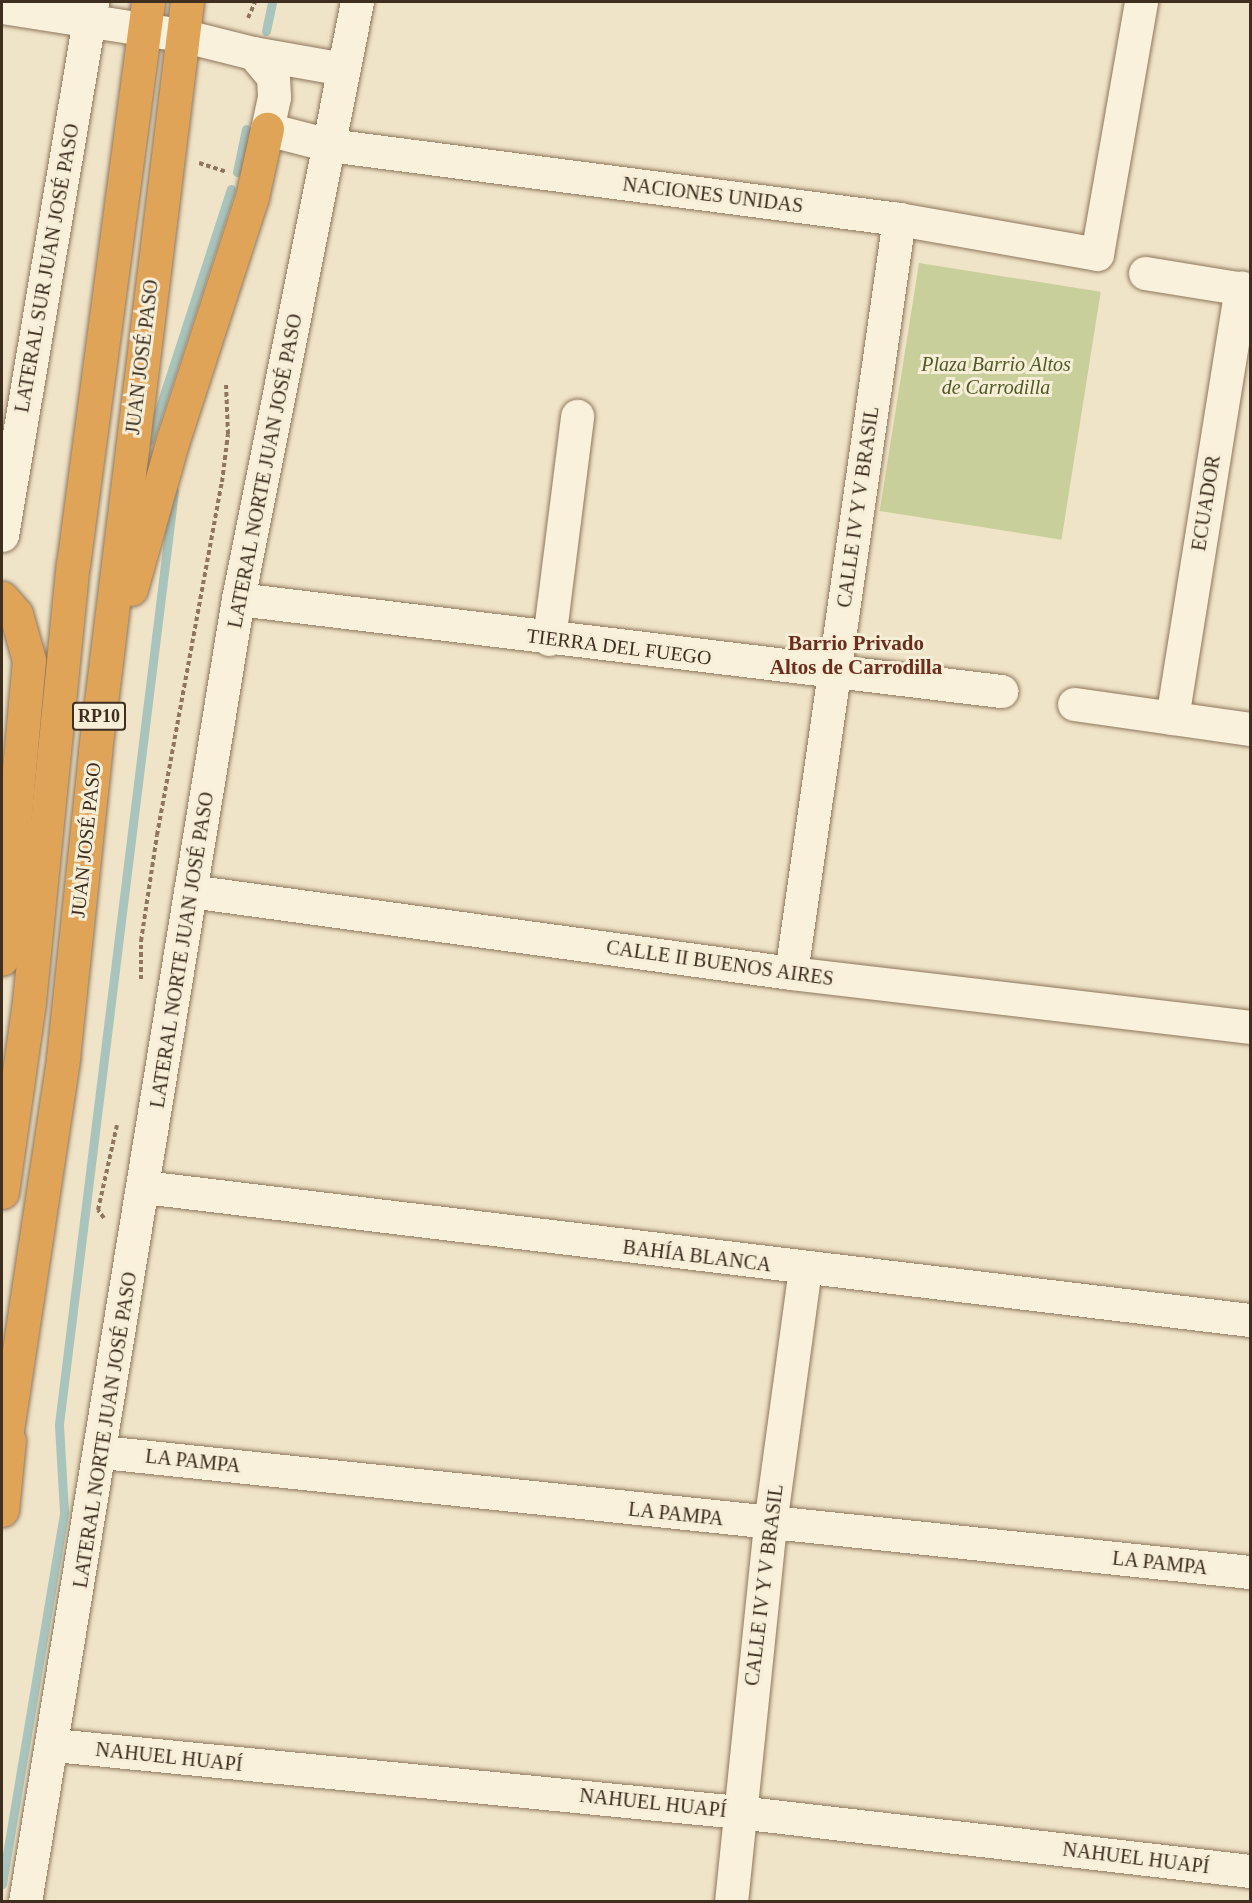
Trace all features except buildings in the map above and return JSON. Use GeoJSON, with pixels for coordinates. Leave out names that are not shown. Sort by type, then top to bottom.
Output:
{"type":"FeatureCollection","features":[{"type":"Feature","properties":{"kind":"highway","name":"JUAN JOSÉ PASO"},"geometry":{"type":"LineString","coordinates":[[2,1463],[63,1058],[94,751],[181,34],[187,2]]}},
{"type":"Feature","properties":{"kind":"highway","name":"JUAN JOSÉ PASO"},"geometry":{"type":"LineString","coordinates":[[2,1192],[32,980],[73,565],[146,15]]}},
{"type":"Feature","properties":{"kind":"highway"},"geometry":{"type":"LineString","coordinates":[[94,751],[135,571],[257,178],[267,129]]}},
{"type":"Feature","properties":{"kind":"highway"},"geometry":{"type":"LineString","coordinates":[[2,598],[16,614],[29,660],[2,959]]}},
{"type":"Feature","properties":{"kind":"highway"},"geometry":{"type":"LineString","coordinates":[[2,1510],[13,1396]]}},
{"type":"Feature","properties":{"kind":"street","name":"LATERAL NORTE JUAN JOSÉ PASO"},"geometry":{"type":"LineString","coordinates":[[25,1902],[54,1745],[102,1452],[238,599],[357,2]]}},
{"type":"Feature","properties":{"kind":"street","name":"NACIONES UNIDAS"},"geometry":{"type":"LineString","coordinates":[[267,129],[329,145],[899,219],[1096,254],[1142,2]]}},
{"type":"Feature","properties":{"kind":"street"},"geometry":{"type":"LineString","coordinates":[[2,7],[146,15],[181,34],[239,49],[344,69]]}},
{"type":"Feature","properties":{"kind":"street","name":"LATERAL SUR JUAN JOSÉ PASO"},"geometry":{"type":"LineString","coordinates":[[2,528],[91,11]]}},
{"type":"Feature","properties":{"kind":"street"},"geometry":{"type":"LineString","coordinates":[[239,49],[273,77],[274,97],[267,129]]}},
{"type":"Feature","properties":{"kind":"street","name":"CALLE IV Y V BRASIL"},"geometry":{"type":"LineString","coordinates":[[791,973],[899,219]]}},
{"type":"Feature","properties":{"kind":"street"},"geometry":{"type":"LineString","coordinates":[[1145,273],[1246,289]]}},
{"type":"Feature","properties":{"kind":"street","name":"ECUADOR"},"geometry":{"type":"LineString","coordinates":[[1172,718],[1246,289]]}},
{"type":"Feature","properties":{"kind":"street"},"geometry":{"type":"LineString","coordinates":[[549,639],[577,417]]}},
{"type":"Feature","properties":{"kind":"street","name":"TIERRA DEL FUEGO"},"geometry":{"type":"LineString","coordinates":[[238,599],[834,674],[1001,691]]}},
{"type":"Feature","properties":{"kind":"street"},"geometry":{"type":"LineString","coordinates":[[1074,704],[1251,729]]}},
{"type":"Feature","properties":{"kind":"street","name":"CALLE II BUENOS AIRES"},"geometry":{"type":"LineString","coordinates":[[190,891],[791,973],[1251,1028]]}},
{"type":"Feature","properties":{"kind":"street","name":"BAHÍA BLANCA"},"geometry":{"type":"LineString","coordinates":[[144,1187],[806,1269],[1251,1320]]}},
{"type":"Feature","properties":{"kind":"street","name":"CALLE IV Y V BRASIL"},"geometry":{"type":"LineString","coordinates":[[731,1902],[738,1812],[771,1524],[806,1269]]}},
{"type":"Feature","properties":{"kind":"street","name":"LA PAMPA"},"geometry":{"type":"LineString","coordinates":[[102,1452],[771,1524],[1251,1572]]}},
{"type":"Feature","properties":{"kind":"street","name":"NAHUEL HUAPÍ"},"geometry":{"type":"LineString","coordinates":[[54,1745],[738,1812],[1251,1871]]}},
{"type":"Feature","properties":{"kind":"path"},"geometry":{"type":"LineString","coordinates":[[239,49],[255,2]]}},
{"type":"Feature","properties":{"kind":"path"},"geometry":{"type":"LineString","coordinates":[[193,161],[257,178]]}},
{"type":"Feature","properties":{"kind":"green space","name":"Plaza Barrio Altos de Carrodilla"},"geometry":{"type":"Polygon","coordinates":[[[919,263],[1101,292],[1061,540],[880,511],[919,263]]]}},
{"type":"Feature","properties":{"kind":"waterway"},"geometry":{"type":"LineString","coordinates":[[266,31],[272,2]]}},
{"type":"Feature","properties":{"kind":"waterway"},"geometry":{"type":"LineString","coordinates":[[237,172],[246,129]]}},
{"type":"Feature","properties":{"kind":"waterway"},"geometry":{"type":"LineString","coordinates":[[149,441],[231,189]]}},
{"type":"Feature","properties":{"kind":"waterway"},"geometry":{"type":"LineString","coordinates":[[2,1884],[64,1512],[59,1424],[174,491]]}},
{"type":"Feature","properties":{"kind":"district","name":"Barrio Privado Altos de Carrodilla"},"geometry":{"type":"Point","coordinates":[856,655]}}]}
